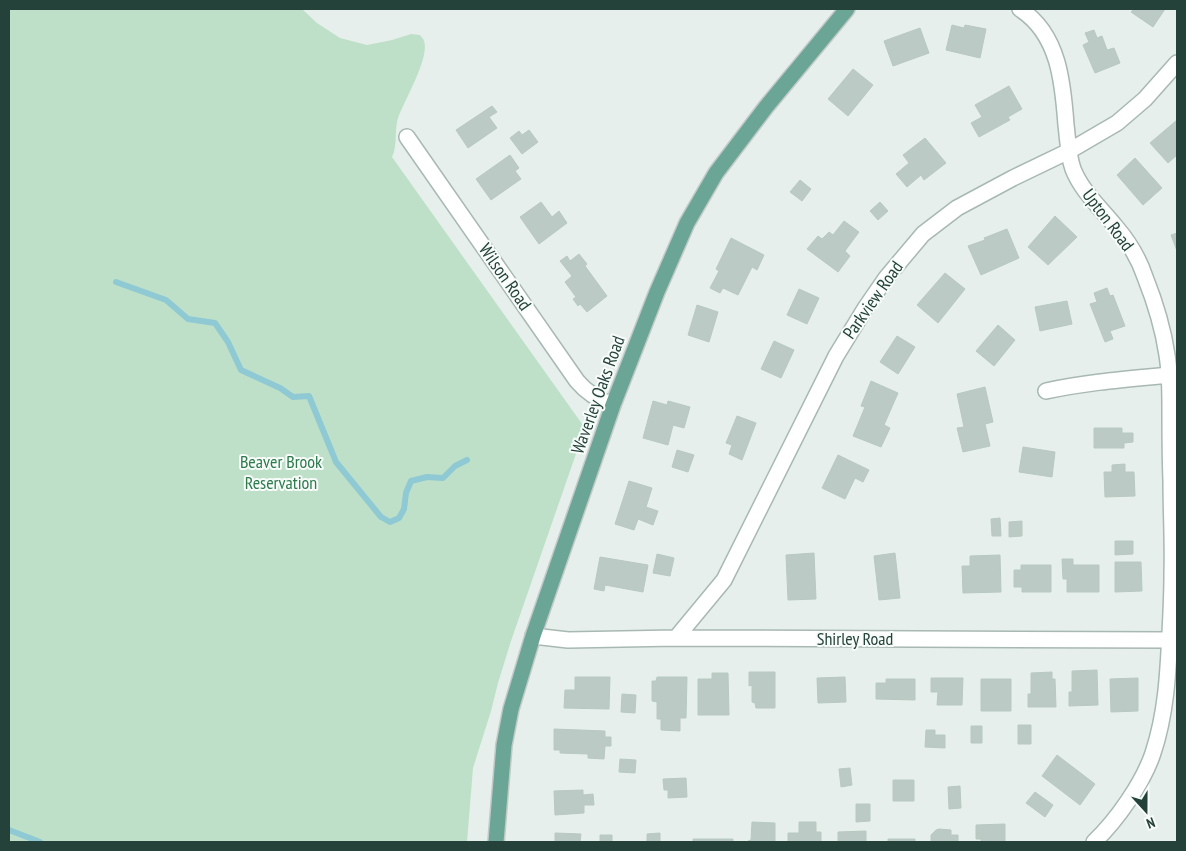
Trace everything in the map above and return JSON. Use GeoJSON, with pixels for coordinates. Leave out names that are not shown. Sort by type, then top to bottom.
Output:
{"type":"FeatureCollection","features":[{"type":"Feature","properties":{"kind":"main road","name":"Waverley Oaks Road"},"geometry":{"type":"LineString","coordinates":[[496,842],[501,776],[511,709],[533,636],[613,405],[657,292],[687,223],[716,173],[766,107],[847,9]]}},
{"type":"Feature","properties":{"kind":"street","name":"Upton Road"},"geometry":{"type":"LineString","coordinates":[[1020,9],[1028,14],[1043,31],[1052,48],[1060,70],[1072,167],[1078,181],[1090,197],[1118,228],[1145,275],[1173,376],[1172,575],[1174,640],[1165,709],[1153,754],[1144,772],[1128,800],[1094,842]]}},
{"type":"Feature","properties":{"kind":"street","name":"Parkview Road"},"geometry":{"type":"LineString","coordinates":[[676,638],[724,580],[836,356],[886,278],[923,234],[957,208],[1069,151],[1116,123],[1145,99],[1177,62]]}},
{"type":"Feature","properties":{"kind":"street","name":"Wilson Road"},"geometry":{"type":"LineString","coordinates":[[407,136],[577,381],[594,398],[613,405]]}},
{"type":"Feature","properties":{"kind":"street"},"geometry":{"type":"LineString","coordinates":[[1046,391],[1109,380],[1173,376]]}},
{"type":"Feature","properties":{"kind":"street","name":"Shirley Road"},"geometry":{"type":"LineString","coordinates":[[533,636],[568,640],[676,638],[1174,640]]}},
{"type":"Feature","properties":{"kind":"green space","name":"Beaver Brook Reservation"},"geometry":{"type":"Polygon","coordinates":[[[9,9],[302,9],[317,23],[340,38],[367,45],[411,34],[420,35],[424,40],[423,58],[416,80],[398,118],[395,148],[392,157],[585,428],[511,641],[473,768],[467,842],[9,842],[9,9]]]}},
{"type":"Feature","properties":{"kind":"building"},"geometry":{"type":"Polygon","coordinates":[[[1134,9],[1165,9],[1153,27],[1131,12],[1134,9]]]}},
{"type":"Feature","properties":{"kind":"building"},"geometry":{"type":"Polygon","coordinates":[[[952,25],[964,28],[965,25],[986,29],[980,58],[946,50],[952,25]]]}},
{"type":"Feature","properties":{"kind":"building"},"geometry":{"type":"Polygon","coordinates":[[[920,28],[929,53],[893,66],[884,41],[920,28]]]}},
{"type":"Feature","properties":{"kind":"building"},"geometry":{"type":"Polygon","coordinates":[[[1094,30],[1097,38],[1102,36],[1107,50],[1114,48],[1120,63],[1095,73],[1083,45],[1089,42],[1085,33],[1094,30]]]}},
{"type":"Feature","properties":{"kind":"building"},"geometry":{"type":"Polygon","coordinates":[[[853,69],[873,85],[848,116],[828,99],[853,69]]]}},
{"type":"Feature","properties":{"kind":"building"},"geometry":{"type":"Polygon","coordinates":[[[1009,86],[1022,109],[1008,117],[1010,120],[979,137],[971,123],[982,117],[975,105],[1009,86]]]}},
{"type":"Feature","properties":{"kind":"building"},"geometry":{"type":"Polygon","coordinates":[[[492,106],[497,112],[489,117],[497,128],[468,148],[456,130],[492,106]]]}},
{"type":"Feature","properties":{"kind":"building"},"geometry":{"type":"Polygon","coordinates":[[[1177,120],[1177,155],[1168,163],[1150,143],[1177,120]]]}},
{"type":"Feature","properties":{"kind":"building"},"geometry":{"type":"Polygon","coordinates":[[[529,130],[538,142],[522,154],[510,138],[519,131],[522,135],[529,130]]]}},
{"type":"Feature","properties":{"kind":"building"},"geometry":{"type":"Polygon","coordinates":[[[925,138],[946,163],[924,180],[921,175],[907,187],[896,174],[909,163],[903,155],[925,138]]]}},
{"type":"Feature","properties":{"kind":"building"},"geometry":{"type":"Polygon","coordinates":[[[510,155],[519,168],[515,171],[521,179],[491,200],[476,179],[510,155]]]}},
{"type":"Feature","properties":{"kind":"building"},"geometry":{"type":"Polygon","coordinates":[[[1135,158],[1162,188],[1143,205],[1117,175],[1135,158]]]}},
{"type":"Feature","properties":{"kind":"building"},"geometry":{"type":"Polygon","coordinates":[[[800,180],[811,189],[802,201],[790,192],[800,180]]]}},
{"type":"Feature","properties":{"kind":"building"},"geometry":{"type":"Polygon","coordinates":[[[541,202],[552,217],[559,211],[567,223],[539,244],[520,217],[541,202]]]}},
{"type":"Feature","properties":{"kind":"building"},"geometry":{"type":"Polygon","coordinates":[[[880,202],[888,211],[878,220],[870,211],[880,202]]]}},
{"type":"Feature","properties":{"kind":"building"},"geometry":{"type":"Polygon","coordinates":[[[1055,216],[1077,237],[1048,265],[1028,247],[1055,216]]]}},
{"type":"Feature","properties":{"kind":"building"},"geometry":{"type":"Polygon","coordinates":[[[844,221],[859,232],[845,251],[850,256],[838,272],[807,249],[818,236],[822,239],[829,232],[833,235],[844,221]]]}},
{"type":"Feature","properties":{"kind":"building"},"geometry":{"type":"Polygon","coordinates":[[[1007,229],[1019,258],[981,275],[968,246],[1007,229]]]}},
{"type":"Feature","properties":{"kind":"building"},"geometry":{"type":"Polygon","coordinates":[[[1177,233],[1177,251],[1171,235],[1177,233]]]}},
{"type":"Feature","properties":{"kind":"building"},"geometry":{"type":"Polygon","coordinates":[[[731,238],[764,255],[757,270],[752,267],[738,295],[723,288],[720,293],[710,288],[719,271],[716,269],[731,238]]]}},
{"type":"Feature","properties":{"kind":"building"},"geometry":{"type":"Polygon","coordinates":[[[579,254],[587,264],[585,266],[607,296],[587,312],[580,304],[578,306],[573,299],[576,297],[565,282],[572,276],[560,261],[567,256],[570,261],[579,254]]]}},
{"type":"Feature","properties":{"kind":"building"},"geometry":{"type":"Polygon","coordinates":[[[945,273],[965,289],[938,323],[917,305],[945,273]]]}},
{"type":"Feature","properties":{"kind":"building"},"geometry":{"type":"Polygon","coordinates":[[[1107,288],[1110,296],[1113,295],[1125,326],[1110,331],[1113,339],[1105,342],[1090,304],[1097,302],[1094,293],[1107,288]]]}},
{"type":"Feature","properties":{"kind":"building"},"geometry":{"type":"Polygon","coordinates":[[[799,289],[819,298],[807,324],[787,315],[799,289]]]}},
{"type":"Feature","properties":{"kind":"building"},"geometry":{"type":"Polygon","coordinates":[[[1067,301],[1072,324],[1040,331],[1035,307],[1067,301]]]}},
{"type":"Feature","properties":{"kind":"building"},"geometry":{"type":"Polygon","coordinates":[[[697,305],[718,312],[709,342],[688,335],[697,305]]]}},
{"type":"Feature","properties":{"kind":"building"},"geometry":{"type":"Polygon","coordinates":[[[998,325],[1015,340],[994,366],[976,351],[998,325]]]}},
{"type":"Feature","properties":{"kind":"building"},"geometry":{"type":"Polygon","coordinates":[[[897,336],[915,347],[898,374],[880,362],[897,336]]]}},
{"type":"Feature","properties":{"kind":"building"},"geometry":{"type":"Polygon","coordinates":[[[774,341],[794,350],[781,378],[761,369],[774,341]]]}},
{"type":"Feature","properties":{"kind":"building"},"geometry":{"type":"Polygon","coordinates":[[[871,381],[898,393],[884,425],[890,428],[881,447],[853,436],[865,407],[861,406],[871,381]]]}},
{"type":"Feature","properties":{"kind":"building"},"geometry":{"type":"Polygon","coordinates":[[[985,387],[993,422],[985,424],[990,446],[963,452],[957,428],[964,427],[957,394],[985,387]]]}},
{"type":"Feature","properties":{"kind":"building"},"geometry":{"type":"Polygon","coordinates":[[[653,401],[667,405],[668,401],[690,407],[684,428],[673,425],[668,445],[643,438],[653,401]]]}},
{"type":"Feature","properties":{"kind":"building"},"geometry":{"type":"Polygon","coordinates":[[[737,416],[756,423],[742,460],[729,454],[732,445],[726,443],[737,416]]]}},
{"type":"Feature","properties":{"kind":"building"},"geometry":{"type":"Polygon","coordinates":[[[1094,428],[1122,428],[1122,433],[1133,433],[1133,442],[1124,443],[1124,448],[1094,448],[1094,428]]]}},
{"type":"Feature","properties":{"kind":"building"},"geometry":{"type":"Polygon","coordinates":[[[1023,447],[1055,452],[1052,477],[1019,472],[1023,447]]]}},
{"type":"Feature","properties":{"kind":"building"},"geometry":{"type":"Polygon","coordinates":[[[677,450],[694,455],[688,472],[672,467],[677,450]]]}},
{"type":"Feature","properties":{"kind":"building"},"geometry":{"type":"Polygon","coordinates":[[[838,455],[869,470],[863,482],[855,478],[845,499],[822,488],[838,455]]]}},
{"type":"Feature","properties":{"kind":"building"},"geometry":{"type":"Polygon","coordinates":[[[1125,464],[1125,472],[1134,472],[1135,496],[1105,497],[1104,472],[1112,472],[1112,465],[1125,464]]]}},
{"type":"Feature","properties":{"kind":"building"},"geometry":{"type":"Polygon","coordinates":[[[629,481],[652,488],[646,507],[658,511],[653,525],[638,519],[634,530],[615,524],[629,481]]]}},
{"type":"Feature","properties":{"kind":"building"},"geometry":{"type":"Polygon","coordinates":[[[1000,518],[1001,536],[992,536],[991,519],[1000,518]]]}},
{"type":"Feature","properties":{"kind":"building"},"geometry":{"type":"Polygon","coordinates":[[[1022,521],[1022,536],[1009,537],[1009,522],[1022,521]]]}},
{"type":"Feature","properties":{"kind":"building"},"geometry":{"type":"Polygon","coordinates":[[[1115,541],[1133,541],[1133,554],[1115,555],[1115,541]]]}},
{"type":"Feature","properties":{"kind":"building"},"geometry":{"type":"Polygon","coordinates":[[[814,553],[816,599],[788,600],[786,555],[814,553]]]}},
{"type":"Feature","properties":{"kind":"building"},"geometry":{"type":"Polygon","coordinates":[[[895,553],[900,598],[879,600],[874,556],[895,553]]]}},
{"type":"Feature","properties":{"kind":"building"},"geometry":{"type":"Polygon","coordinates":[[[657,554],[674,558],[670,576],[653,573],[657,554]]]}},
{"type":"Feature","properties":{"kind":"building"},"geometry":{"type":"Polygon","coordinates":[[[1000,555],[1001,592],[963,593],[962,566],[970,566],[970,556],[1000,555]]]}},
{"type":"Feature","properties":{"kind":"building"},"geometry":{"type":"Polygon","coordinates":[[[600,557],[648,565],[643,592],[605,585],[604,591],[594,589],[600,557]]]}},
{"type":"Feature","properties":{"kind":"building"},"geometry":{"type":"Polygon","coordinates":[[[1062,559],[1073,559],[1073,565],[1099,565],[1099,592],[1067,592],[1067,579],[1063,579],[1062,559]]]}},
{"type":"Feature","properties":{"kind":"building"},"geometry":{"type":"Polygon","coordinates":[[[1115,562],[1141,562],[1142,591],[1115,592],[1115,562]]]}},
{"type":"Feature","properties":{"kind":"building"},"geometry":{"type":"Polygon","coordinates":[[[1021,565],[1051,565],[1051,592],[1022,592],[1022,587],[1014,587],[1014,570],[1021,570],[1021,565]]]}},
{"type":"Feature","properties":{"kind":"building"},"geometry":{"type":"Polygon","coordinates":[[[1097,670],[1098,705],[1069,706],[1069,692],[1072,692],[1072,671],[1097,670]]]}},
{"type":"Feature","properties":{"kind":"building"},"geometry":{"type":"Polygon","coordinates":[[[749,672],[775,672],[775,708],[756,708],[755,703],[752,702],[752,685],[749,686],[749,672]]]}},
{"type":"Feature","properties":{"kind":"building"},"geometry":{"type":"Polygon","coordinates":[[[1052,672],[1052,679],[1055,679],[1056,707],[1028,707],[1028,694],[1031,694],[1031,673],[1052,672]]]}},
{"type":"Feature","properties":{"kind":"building"},"geometry":{"type":"Polygon","coordinates":[[[712,673],[728,673],[729,715],[698,715],[698,679],[712,679],[712,673]]]}},
{"type":"Feature","properties":{"kind":"building"},"geometry":{"type":"Polygon","coordinates":[[[575,677],[610,677],[609,709],[564,708],[565,690],[575,690],[575,677]]]}},
{"type":"Feature","properties":{"kind":"building"},"geometry":{"type":"Polygon","coordinates":[[[657,677],[687,677],[686,718],[680,718],[680,731],[661,730],[661,719],[657,719],[657,702],[652,701],[652,681],[656,681],[657,677]]]}},
{"type":"Feature","properties":{"kind":"building"},"geometry":{"type":"Polygon","coordinates":[[[845,677],[846,702],[818,703],[817,678],[845,677]]]}},
{"type":"Feature","properties":{"kind":"building"},"geometry":{"type":"Polygon","coordinates":[[[931,678],[963,678],[962,705],[937,705],[938,692],[931,692],[931,678]]]}},
{"type":"Feature","properties":{"kind":"building"},"geometry":{"type":"Polygon","coordinates":[[[1138,678],[1138,711],[1111,712],[1110,679],[1138,678]]]}},
{"type":"Feature","properties":{"kind":"building"},"geometry":{"type":"Polygon","coordinates":[[[886,679],[915,679],[915,700],[876,699],[876,683],[886,683],[886,679]]]}},
{"type":"Feature","properties":{"kind":"building"},"geometry":{"type":"Polygon","coordinates":[[[981,679],[1011,679],[1011,711],[981,711],[981,679]]]}},
{"type":"Feature","properties":{"kind":"building"},"geometry":{"type":"Polygon","coordinates":[[[622,694],[636,695],[635,713],[621,712],[622,694]]]}},
{"type":"Feature","properties":{"kind":"building"},"geometry":{"type":"Polygon","coordinates":[[[1018,725],[1031,725],[1031,744],[1018,744],[1018,725]]]}},
{"type":"Feature","properties":{"kind":"building"},"geometry":{"type":"Polygon","coordinates":[[[971,726],[982,726],[982,743],[971,743],[971,726]]]}},
{"type":"Feature","properties":{"kind":"building"},"geometry":{"type":"Polygon","coordinates":[[[554,729],[605,731],[605,737],[611,737],[611,746],[605,746],[604,759],[588,758],[588,754],[560,753],[560,750],[554,750],[554,729]]]}},
{"type":"Feature","properties":{"kind":"building"},"geometry":{"type":"Polygon","coordinates":[[[926,730],[935,730],[935,735],[945,735],[945,748],[925,747],[926,730]]]}},
{"type":"Feature","properties":{"kind":"building"},"geometry":{"type":"Polygon","coordinates":[[[1057,755],[1095,784],[1080,805],[1042,776],[1057,755]]]}},
{"type":"Feature","properties":{"kind":"building"},"geometry":{"type":"Polygon","coordinates":[[[620,759],[636,760],[635,773],[619,772],[620,759]]]}},
{"type":"Feature","properties":{"kind":"building"},"geometry":{"type":"Polygon","coordinates":[[[850,768],[852,785],[841,787],[839,769],[850,768]]]}},
{"type":"Feature","properties":{"kind":"building"},"geometry":{"type":"Polygon","coordinates":[[[686,778],[687,797],[668,798],[668,790],[664,790],[663,779],[686,778]]]}},
{"type":"Feature","properties":{"kind":"building"},"geometry":{"type":"Polygon","coordinates":[[[893,780],[914,780],[914,801],[893,801],[893,780]]]}},
{"type":"Feature","properties":{"kind":"building"},"geometry":{"type":"Polygon","coordinates":[[[960,786],[961,808],[949,809],[948,787],[960,786]]]}},
{"type":"Feature","properties":{"kind":"building"},"geometry":{"type":"Polygon","coordinates":[[[583,790],[583,795],[593,794],[594,805],[584,805],[584,813],[555,815],[554,791],[583,790]]]}},
{"type":"Feature","properties":{"kind":"building"},"geometry":{"type":"Polygon","coordinates":[[[1035,792],[1053,805],[1045,817],[1026,803],[1035,792]]]}},
{"type":"Feature","properties":{"kind":"building"},"geometry":{"type":"Polygon","coordinates":[[[856,804],[870,804],[870,821],[856,822],[856,804]]]}},
{"type":"Feature","properties":{"kind":"building"},"geometry":{"type":"Polygon","coordinates":[[[752,822],[775,823],[775,842],[748,842],[751,840],[752,822]]]}},
{"type":"Feature","properties":{"kind":"building"},"geometry":{"type":"Polygon","coordinates":[[[799,822],[816,822],[816,832],[821,832],[821,842],[788,842],[788,833],[799,833],[799,822]]]}},
{"type":"Feature","properties":{"kind":"building"},"geometry":{"type":"Polygon","coordinates":[[[1005,824],[1005,842],[981,842],[981,839],[976,839],[976,825],[1005,824]]]}},
{"type":"Feature","properties":{"kind":"building"},"geometry":{"type":"Polygon","coordinates":[[[939,829],[951,830],[951,835],[958,835],[958,842],[931,842],[931,835],[939,829]]]}},
{"type":"Feature","properties":{"kind":"building"},"geometry":{"type":"Polygon","coordinates":[[[866,831],[866,842],[838,842],[838,832],[866,831]]]}},
{"type":"Feature","properties":{"kind":"building"},"geometry":{"type":"Polygon","coordinates":[[[555,833],[581,834],[580,842],[555,842],[555,833]]]}},
{"type":"Feature","properties":{"kind":"building"},"geometry":{"type":"Polygon","coordinates":[[[660,833],[660,842],[647,842],[647,834],[660,833]]]}},
{"type":"Feature","properties":{"kind":"building"},"geometry":{"type":"Polygon","coordinates":[[[600,835],[612,835],[612,842],[600,842],[600,835]]]}},
{"type":"Feature","properties":{"kind":"building"},"geometry":{"type":"Polygon","coordinates":[[[693,839],[733,839],[733,842],[693,842],[693,839]]]}},
{"type":"Feature","properties":{"kind":"building"},"geometry":{"type":"Polygon","coordinates":[[[888,839],[915,839],[915,842],[888,842],[888,839]]]}},
{"type":"Feature","properties":{"kind":"waterway"},"geometry":{"type":"LineString","coordinates":[[116,282],[166,300],[188,319],[215,323],[228,342],[241,370],[280,388],[293,397],[309,396],[336,462],[381,517],[390,522],[399,518],[404,509],[406,493],[411,481],[427,477],[443,478],[455,466],[467,460]]}},
{"type":"Feature","properties":{"kind":"waterway"},"geometry":{"type":"LineString","coordinates":[[9,830],[40,842]]}}]}
